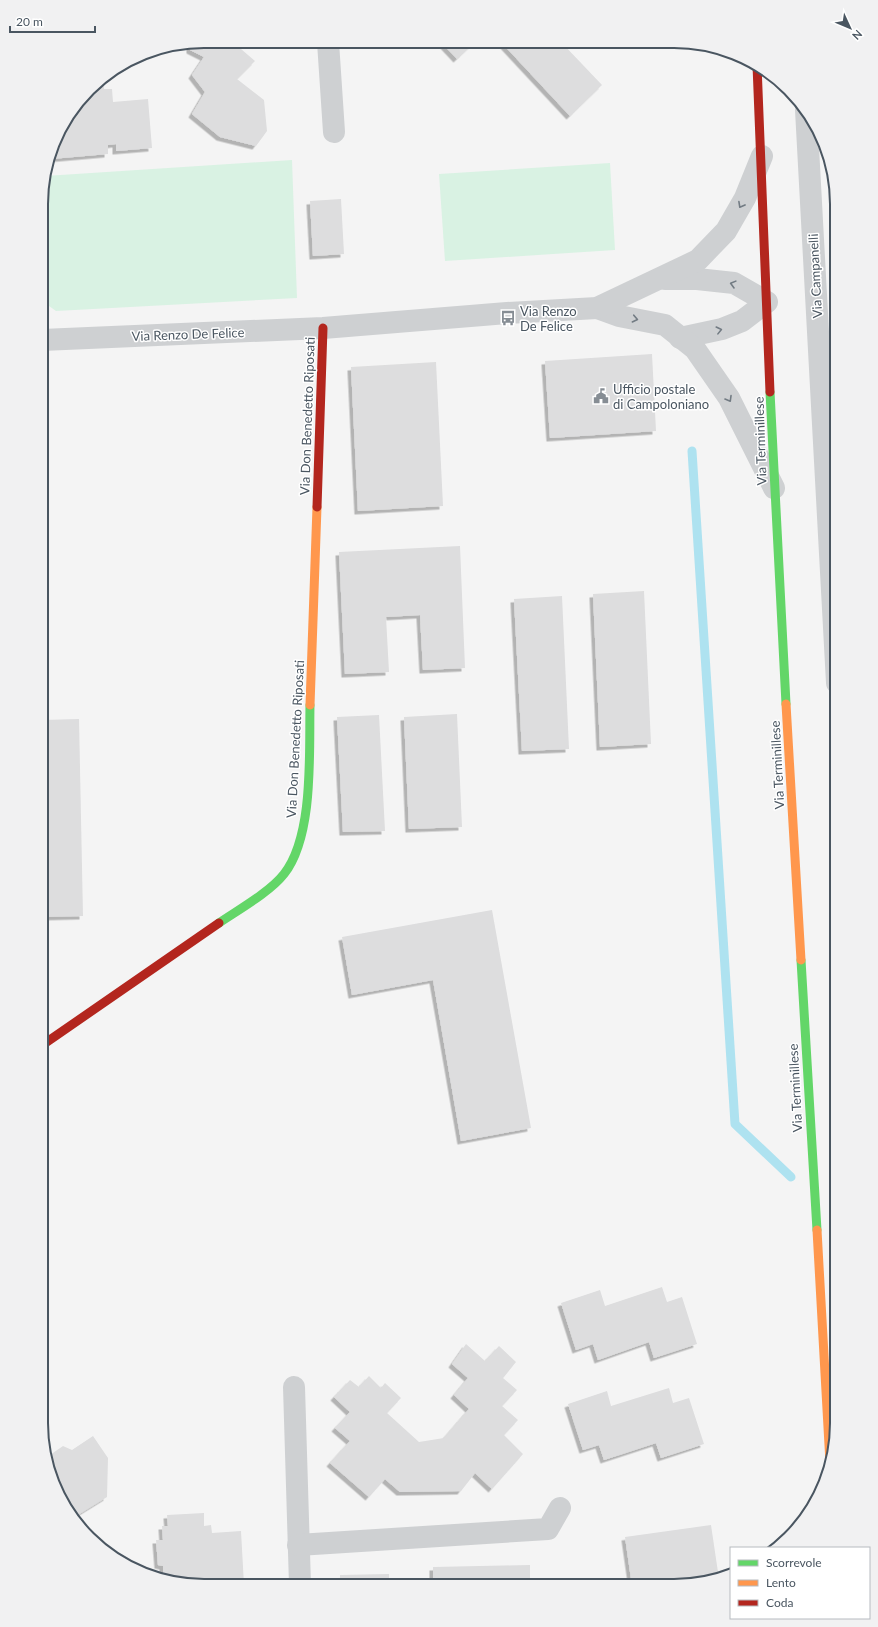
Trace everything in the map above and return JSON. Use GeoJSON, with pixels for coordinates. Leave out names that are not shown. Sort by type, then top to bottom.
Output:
{"type":"FeatureCollection","features":[{"type":"Feature","properties":{"kind":"main road","name":"Via Terminillese"},"geometry":{"type":"LineString","coordinates":[[757,72],[762,156],[774,488],[829,1444]]}},
{"type":"Feature","properties":{"kind":"main road","name":"Via Don Benedetto Riposati"},"geometry":{"type":"LineString","coordinates":[[48,1041],[258,896],[284,874],[297,849],[305,817],[308,772],[323,328]]}},
{"type":"Feature","properties":{"kind":"street"},"geometry":{"type":"LineString","coordinates":[[328,48],[334,132]]}},
{"type":"Feature","properties":{"kind":"street","name":"Via Campanelli"},"geometry":{"type":"LineString","coordinates":[[807,122],[830,536]]}},
{"type":"Feature","properties":{"kind":"street","name":"Via Renzo De Felice"},"geometry":{"type":"LineString","coordinates":[[48,340],[323,328],[508,313],[597,308],[661,279],[698,260],[726,231],[745,198],[762,156]]}},
{"type":"Feature","properties":{"kind":"street","name":"Via Renzo De Felice"},"geometry":{"type":"LineString","coordinates":[[661,279],[697,279],[734,283],[767,302]]}},
{"type":"Feature","properties":{"kind":"street"},"geometry":{"type":"LineString","coordinates":[[680,338],[722,330],[742,321],[767,302]]}},
{"type":"Feature","properties":{"kind":"street","name":"Via Renzo De Felice"},"geometry":{"type":"LineString","coordinates":[[597,308],[619,316],[665,325],[695,349],[729,398],[774,488]]}},
{"type":"Feature","properties":{"kind":"street"},"geometry":{"type":"LineString","coordinates":[[294,1387],[300,1579]]}},
{"type":"Feature","properties":{"kind":"street"},"geometry":{"type":"LineString","coordinates":[[298,1545],[548,1529],[560,1508]]}},
{"type":"Feature","properties":{"kind":"green space"},"geometry":{"type":"Polygon","coordinates":[[[292,160],[297,298],[56,311],[48,305],[48,194],[51,176],[292,160]]]}},
{"type":"Feature","properties":{"kind":"green space"},"geometry":{"type":"Polygon","coordinates":[[[610,163],[615,250],[445,261],[439,174],[610,163]]]}},
{"type":"Feature","properties":{"kind":"building"},"geometry":{"type":"Polygon","coordinates":[[[190,48],[194,48],[240,48],[255,61],[237,79],[264,100],[267,131],[256,146],[220,137],[192,114],[205,92],[192,75],[204,57],[190,50],[190,48]]]}},
{"type":"Feature","properties":{"kind":"building"},"geometry":{"type":"Polygon","coordinates":[[[447,48],[469,48],[457,59],[447,48]]]}},
{"type":"Feature","properties":{"kind":"building"},"geometry":{"type":"Polygon","coordinates":[[[507,48],[567,48],[602,85],[570,116],[507,48]]]}},
{"type":"Feature","properties":{"kind":"building"},"geometry":{"type":"Polygon","coordinates":[[[104,85],[104,89],[112,89],[113,102],[148,99],[152,148],[116,151],[116,144],[108,145],[108,154],[55,159],[64,135],[74,118],[87,101],[104,85]]]}},
{"type":"Feature","properties":{"kind":"building"},"geometry":{"type":"Polygon","coordinates":[[[341,199],[344,254],[313,256],[310,201],[341,199]]]}},
{"type":"Feature","properties":{"kind":"building","name":"Ufficio postale di Campoloniano"},"geometry":{"type":"Polygon","coordinates":[[[652,354],[656,431],[550,438],[545,361],[652,354]]]}},
{"type":"Feature","properties":{"kind":"building"},"geometry":{"type":"Polygon","coordinates":[[[436,362],[443,506],[358,511],[351,367],[436,362]]]}},
{"type":"Feature","properties":{"kind":"building"},"geometry":{"type":"Polygon","coordinates":[[[460,546],[465,668],[423,670],[420,615],[386,617],[389,672],[345,674],[339,552],[460,546]]]}},
{"type":"Feature","properties":{"kind":"building"},"geometry":{"type":"Polygon","coordinates":[[[644,591],[651,744],[600,747],[593,594],[644,591]]]}},
{"type":"Feature","properties":{"kind":"building"},"geometry":{"type":"Polygon","coordinates":[[[562,596],[569,749],[522,751],[514,599],[562,596]]]}},
{"type":"Feature","properties":{"kind":"building"},"geometry":{"type":"Polygon","coordinates":[[[457,714],[462,827],[409,829],[404,717],[457,714]]]}},
{"type":"Feature","properties":{"kind":"building"},"geometry":{"type":"Polygon","coordinates":[[[379,715],[385,831],[343,832],[337,717],[379,715]]]}},
{"type":"Feature","properties":{"kind":"building"},"geometry":{"type":"Polygon","coordinates":[[[79,719],[83,916],[48,917],[48,720],[79,719]]]}},
{"type":"Feature","properties":{"kind":"building"},"geometry":{"type":"Polygon","coordinates":[[[492,910],[531,1128],[461,1141],[433,980],[352,995],[342,937],[492,910]]]}},
{"type":"Feature","properties":{"kind":"building"},"geometry":{"type":"Polygon","coordinates":[[[662,1287],[667,1302],[682,1297],[697,1344],[654,1358],[649,1342],[598,1360],[593,1344],[576,1350],[561,1303],[600,1290],[605,1306],[662,1287]]]}},
{"type":"Feature","properties":{"kind":"building"},"geometry":{"type":"Polygon","coordinates":[[[466,1344],[485,1361],[499,1346],[516,1362],[503,1378],[517,1390],[502,1406],[518,1420],[504,1435],[523,1454],[492,1489],[475,1473],[461,1491],[400,1492],[385,1479],[369,1497],[330,1463],[350,1441],[335,1428],[350,1412],[334,1397],[350,1380],[359,1387],[369,1376],[381,1388],[385,1383],[401,1398],[387,1413],[419,1442],[444,1438],[469,1409],[454,1395],[468,1378],[452,1364],[466,1344]]]}},
{"type":"Feature","properties":{"kind":"building"},"geometry":{"type":"Polygon","coordinates":[[[669,1388],[673,1403],[689,1398],[704,1444],[661,1458],[656,1443],[604,1460],[599,1445],[583,1450],[568,1404],[607,1391],[611,1406],[669,1388]]]}},
{"type":"Feature","properties":{"kind":"building"},"geometry":{"type":"Polygon","coordinates":[[[93,1436],[108,1458],[107,1497],[78,1515],[64,1492],[56,1473],[51,1454],[63,1446],[72,1450],[93,1436]]]}},
{"type":"Feature","properties":{"kind":"building"},"geometry":{"type":"Polygon","coordinates":[[[204,1513],[204,1526],[211,1525],[212,1533],[241,1531],[244,1579],[194,1579],[163,1574],[163,1566],[158,1565],[156,1540],[163,1540],[162,1526],[168,1526],[167,1515],[204,1513]]]}},
{"type":"Feature","properties":{"kind":"building"},"geometry":{"type":"Polygon","coordinates":[[[711,1525],[718,1573],[684,1579],[631,1579],[625,1537],[711,1525]]]}},
{"type":"Feature","properties":{"kind":"building"},"geometry":{"type":"Polygon","coordinates":[[[530,1565],[530,1579],[433,1579],[433,1567],[530,1565]]]}},
{"type":"Feature","properties":{"kind":"building"},"geometry":{"type":"Polygon","coordinates":[[[389,1574],[389,1579],[340,1579],[340,1575],[389,1574]]]}},
{"type":"Feature","properties":{"kind":"waterway"},"geometry":{"type":"LineString","coordinates":[[692,451],[735,1124],[791,1177]]}},
{"type":"Feature","properties":{"kind":"traffic: fast"},"geometry":{"type":"LineString","coordinates":[[770,392],[786,704]]}},
{"type":"Feature","properties":{"kind":"traffic: fast"},"geometry":{"type":"LineString","coordinates":[[219,923],[278,881],[294,858],[301,838],[308,793],[310,705]]}},
{"type":"Feature","properties":{"kind":"traffic: fast"},"geometry":{"type":"LineString","coordinates":[[801,960],[817,1230]]}},
{"type":"Feature","properties":{"kind":"traffic: slow"},"geometry":{"type":"LineString","coordinates":[[310,705],[317,507]]}},
{"type":"Feature","properties":{"kind":"traffic: slow"},"geometry":{"type":"LineString","coordinates":[[786,704],[801,960]]}},
{"type":"Feature","properties":{"kind":"traffic: slow"},"geometry":{"type":"LineString","coordinates":[[817,1230],[829,1443]]}},
{"type":"Feature","properties":{"kind":"traffic: jam"},"geometry":{"type":"LineString","coordinates":[[757,72],[770,392]]}},
{"type":"Feature","properties":{"kind":"traffic: jam"},"geometry":{"type":"LineString","coordinates":[[317,507],[323,328]]}},
{"type":"Feature","properties":{"kind":"traffic: jam"},"geometry":{"type":"LineString","coordinates":[[48,1041],[219,923]]}},
{"type":"Feature","properties":{"kind":"place","name":"Via Renzo De Felice"},"geometry":{"type":"Point","coordinates":[508,318]}},
{"type":"Feature","properties":{"kind":"place","name":"Ufficio postale di Campoloniano"},"geometry":{"type":"Point","coordinates":[601,396]}}]}
